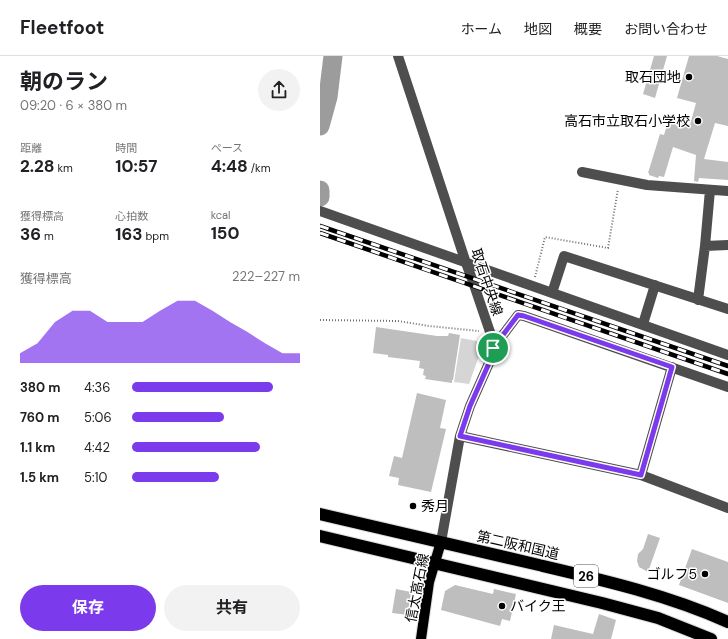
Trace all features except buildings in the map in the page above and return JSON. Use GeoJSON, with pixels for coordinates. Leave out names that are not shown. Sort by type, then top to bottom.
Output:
{"type":"FeatureCollection","features":[{"type":"Feature","properties":{"kind":"highway","name":"第二阪和国道"},"geometry":{"type":"LineString","coordinates":[[320,514],[607,581],[666,598],[728,622]]}},
{"type":"Feature","properties":{"kind":"highway","name":"26"},"geometry":{"type":"LineString","coordinates":[[320,536],[602,603],[658,618],[711,639]]}},
{"type":"Feature","properties":{"kind":"main road","name":"信太高石線"},"geometry":{"type":"LineString","coordinates":[[421,639],[429,582],[441,542]]}},
{"type":"Feature","properties":{"kind":"street","name":"取石中央線"},"geometry":{"type":"LineString","coordinates":[[398,56],[490,332],[493,348],[490,361],[470,406],[460,436],[441,542]]}},
{"type":"Feature","properties":{"kind":"street"},"geometry":{"type":"LineString","coordinates":[[582,172],[647,184],[728,191]]}},
{"type":"Feature","properties":{"kind":"street"},"geometry":{"type":"LineString","coordinates":[[698,300],[710,190]]}},
{"type":"Feature","properties":{"kind":"street"},"geometry":{"type":"LineString","coordinates":[[322,211],[728,355]]}},
{"type":"Feature","properties":{"kind":"street"},"geometry":{"type":"LineString","coordinates":[[705,246],[728,245]]}},
{"type":"Feature","properties":{"kind":"street"},"geometry":{"type":"LineString","coordinates":[[552,293],[564,256],[728,309]]}},
{"type":"Feature","properties":{"kind":"street"},"geometry":{"type":"LineString","coordinates":[[643,324],[655,285]]}},
{"type":"Feature","properties":{"kind":"street"},"geometry":{"type":"LineString","coordinates":[[493,348],[518,315],[728,387]]}},
{"type":"Feature","properties":{"kind":"street"},"geometry":{"type":"LineString","coordinates":[[641,475],[672,367]]}},
{"type":"Feature","properties":{"kind":"street"},"geometry":{"type":"LineString","coordinates":[[460,436],[641,475],[728,508]]}},
{"type":"Feature","properties":{"kind":"path"},"geometry":{"type":"LineString","coordinates":[[533,286],[545,237],[608,248],[619,180]]}},
{"type":"Feature","properties":{"kind":"path"},"geometry":{"type":"LineString","coordinates":[[320,320],[398,321],[429,326],[490,332]]}},
{"type":"Feature","properties":{"kind":"shaded area"},"geometry":{"type":"Polygon","coordinates":[[[461,338],[482,342],[479,356],[469,384],[454,382],[461,338]]]}},
{"type":"Feature","properties":{"kind":"waterway"},"geometry":{"type":"LineString","coordinates":[[320,126],[328,97],[333,56]]}},
{"type":"Feature","properties":{"kind":"waterway"},"geometry":{"type":"LineString","coordinates":[[320,190],[320,197]]}},
{"type":"Feature","properties":{"kind":"railway"},"geometry":{"type":"LineString","coordinates":[[320,226],[728,366]]}},
{"type":"Feature","properties":{"kind":"railway"},"geometry":{"type":"LineString","coordinates":[[320,233],[728,374]]}},
{"type":"Feature","properties":{"kind":"place","name":"取石団地"},"geometry":{"type":"Point","coordinates":[689,77]}},
{"type":"Feature","properties":{"kind":"place","name":"高石市立取石小学校"},"geometry":{"type":"Point","coordinates":[698,121]}},
{"type":"Feature","properties":{"kind":"place","name":"秀月"},"geometry":{"type":"Point","coordinates":[413,506]}},
{"type":"Feature","properties":{"kind":"place","name":"ゴルフ5"},"geometry":{"type":"Point","coordinates":[705,574]}},
{"type":"Feature","properties":{"kind":"place","name":"バイク王"},"geometry":{"type":"Point","coordinates":[502,606]}},
{"type":"Feature","properties":{"kind":"route"},"geometry":{"type":"LineString","coordinates":[[518,315],[672,367],[641,475],[460,436],[470,406],[490,361],[493,348],[518,315]]}}]}
